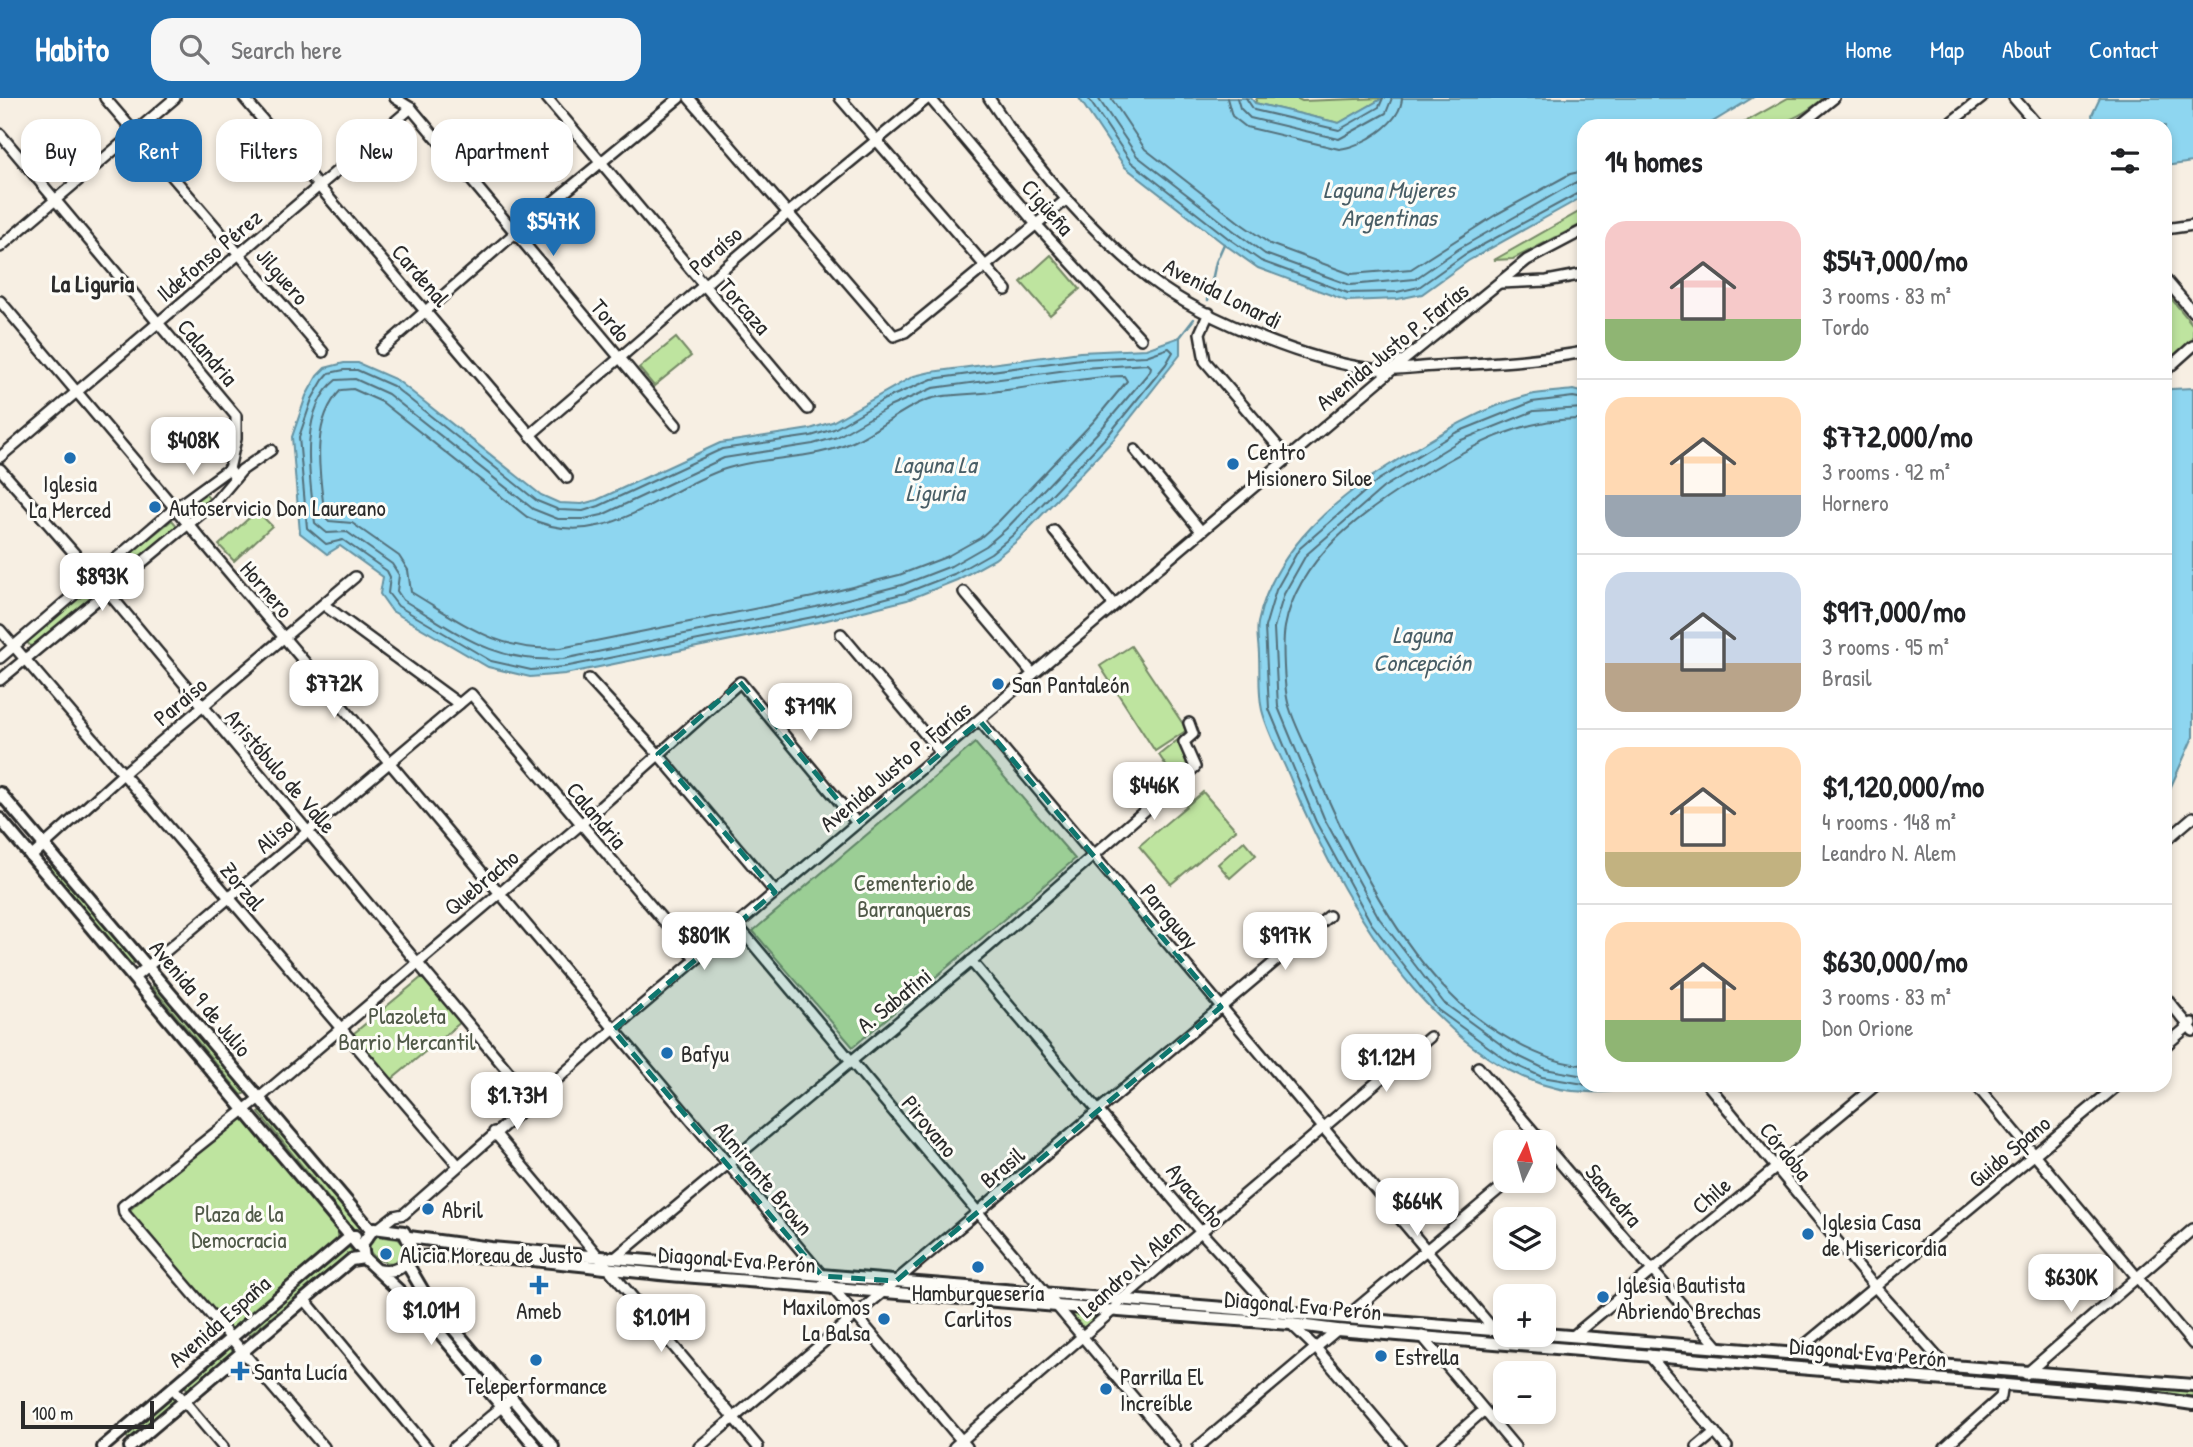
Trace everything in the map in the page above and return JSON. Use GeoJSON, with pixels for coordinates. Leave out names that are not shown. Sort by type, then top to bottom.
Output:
{"type":"FeatureCollection","features":[{"type":"Feature","properties":{"kind":"main road","name":"Avenida 9 de Julio"},"geometry":{"type":"LineString","coordinates":[[0,793],[372,1231]]}},
{"type":"Feature","properties":{"kind":"main road","name":"Avenida 9 de Julio"},"geometry":{"type":"LineString","coordinates":[[0,819],[244,1107],[363,1254]]}},
{"type":"Feature","properties":{"kind":"main road"},"geometry":{"type":"LineString","coordinates":[[372,1231],[363,1254],[423,1313],[536,1447]]}},
{"type":"Feature","properties":{"kind":"main road"},"geometry":{"type":"LineString","coordinates":[[351,1236],[372,1231],[406,1234],[411,1246],[407,1260],[393,1271],[377,1270]]}},
{"type":"Feature","properties":{"kind":"main road","name":"Diagonal Eva Perón"},"geometry":{"type":"LineString","coordinates":[[406,1234],[491,1248],[1493,1329]]}},
{"type":"Feature","properties":{"kind":"main road","name":"Avenida España"},"geometry":{"type":"LineString","coordinates":[[109,1445],[351,1236]]}},
{"type":"Feature","properties":{"kind":"main road","name":"Avenida España"},"geometry":{"type":"LineString","coordinates":[[130,1447],[351,1260],[363,1254]]}},
{"type":"Feature","properties":{"kind":"main road","name":"Diagonal Eva Perón"},"geometry":{"type":"LineString","coordinates":[[407,1260],[442,1255],[494,1258],[611,1270],[2139,1395],[2193,1404]]}},
{"type":"Feature","properties":{"kind":"main road"},"geometry":{"type":"LineString","coordinates":[[407,1260],[426,1296],[553,1447]]}},
{"type":"Feature","properties":{"kind":"main road","name":"Diagonal Eva Perón"},"geometry":{"type":"LineString","coordinates":[[1556,1335],[2026,1374],[2193,1385]]}},
{"type":"Feature","properties":{"kind":"street","name":"Jilguero"},"geometry":{"type":"LineString","coordinates":[[104,98],[122,119]]}},
{"type":"Feature","properties":{"kind":"street"},"geometry":{"type":"LineString","coordinates":[[149,119],[175,98]]}},
{"type":"Feature","properties":{"kind":"street","name":"Cardenal"},"geometry":{"type":"LineString","coordinates":[[244,98],[567,478]]}},
{"type":"Feature","properties":{"kind":"street","name":"Tordo"},"geometry":{"type":"LineString","coordinates":[[395,98],[411,108],[676,425]]}},
{"type":"Feature","properties":{"kind":"street","name":"Torcaza"},"geometry":{"type":"LineString","coordinates":[[547,98],[808,408]]}},
{"type":"Feature","properties":{"kind":"street"},"geometry":{"type":"LineString","coordinates":[[381,349],[514,234],[679,98]]}},
{"type":"Feature","properties":{"kind":"street"},"geometry":{"type":"LineString","coordinates":[[689,98],[894,336],[905,332],[983,265],[1067,199]]}},
{"type":"Feature","properties":{"kind":"street"},"geometry":{"type":"LineString","coordinates":[[841,98],[1006,290]]}},
{"type":"Feature","properties":{"kind":"street","name":"Paraíso"},"geometry":{"type":"LineString","coordinates":[[530,435],[788,213],[929,98]]}},
{"type":"Feature","properties":{"kind":"street","name":"Cigüeña"},"geometry":{"type":"LineString","coordinates":[[929,98],[1035,223],[1141,340]]}},
{"type":"Feature","properties":{"kind":"street","name":"Avenida Lonardi"},"geometry":{"type":"LineString","coordinates":[[989,98],[1011,132],[1067,199],[1139,271],[1167,291],[1209,313],[1322,358],[1373,369],[1508,362],[1577,353]]}},
{"type":"Feature","properties":{"kind":"street"},"geometry":{"type":"LineString","coordinates":[[1811,119],[1834,98]]}},
{"type":"Feature","properties":{"kind":"street"},"geometry":{"type":"LineString","coordinates":[[1956,119],[1982,98]]}},
{"type":"Feature","properties":{"kind":"street"},"geometry":{"type":"LineString","coordinates":[[2014,98],[2032,119]]}},
{"type":"Feature","properties":{"kind":"street","name":"Ildefonso Pérez"},"geometry":{"type":"LineString","coordinates":[[0,457],[411,108]]}},
{"type":"Feature","properties":{"kind":"street","name":"Calandria"},"geometry":{"type":"LineString","coordinates":[[0,134],[236,416],[232,473]]}},
{"type":"Feature","properties":{"kind":"street"},"geometry":{"type":"LineString","coordinates":[[0,247],[115,148]]}},
{"type":"Feature","properties":{"kind":"street","name":"Jilguero"},"geometry":{"type":"LineString","coordinates":[[176,182],[323,352]]}},
{"type":"Feature","properties":{"kind":"street"},"geometry":{"type":"LineString","coordinates":[[2172,228],[2193,225]]}},
{"type":"Feature","properties":{"kind":"street","name":"Avenida Justo P. Farías"},"geometry":{"type":"LineString","coordinates":[[372,1231],[394,1216],[404,1214],[494,1132],[696,959],[1393,369],[1527,260],[1577,234]]}},
{"type":"Feature","properties":{"kind":"street"},"geometry":{"type":"LineString","coordinates":[[1500,283],[1547,281],[1577,275]]}},
{"type":"Feature","properties":{"kind":"street"},"geometry":{"type":"LineString","coordinates":[[2172,287],[2193,312]]}},
{"type":"Feature","properties":{"kind":"street","name":"Hornero"},"geometry":{"type":"LineString","coordinates":[[0,301],[613,1030]]}},
{"type":"Feature","properties":{"kind":"street"},"geometry":{"type":"LineString","coordinates":[[1209,313],[1200,333],[1205,361],[1288,458]]}},
{"type":"Feature","properties":{"kind":"street"},"geometry":{"type":"LineString","coordinates":[[2172,365],[2193,346]]}},
{"type":"Feature","properties":{"kind":"street"},"geometry":{"type":"LineString","coordinates":[[0,658],[174,509],[271,450]]}},
{"type":"Feature","properties":{"kind":"street"},"geometry":{"type":"LineString","coordinates":[[1135,450],[1202,531]]}},
{"type":"Feature","properties":{"kind":"street","name":"Aristóbulo de Valle"},"geometry":{"type":"LineString","coordinates":[[0,469],[96,578],[202,708],[418,960],[532,1100]]}},
{"type":"Feature","properties":{"kind":"street"},"geometry":{"type":"LineString","coordinates":[[0,680],[215,502],[232,473]]}},
{"type":"Feature","properties":{"kind":"street"},"geometry":{"type":"LineString","coordinates":[[1054,531],[1114,605]]}},
{"type":"Feature","properties":{"kind":"street","name":"Paraíso"},"geometry":{"type":"LineString","coordinates":[[31,857],[123,774],[355,577]]}},
{"type":"Feature","properties":{"kind":"street"},"geometry":{"type":"LineString","coordinates":[[964,592],[1033,674]]}},
{"type":"Feature","properties":{"kind":"street"},"geometry":{"type":"LineString","coordinates":[[324,605],[459,704]]}},
{"type":"Feature","properties":{"kind":"street","name":"Zorzal"},"geometry":{"type":"LineString","coordinates":[[0,630],[457,1165]]}},
{"type":"Feature","properties":{"kind":"street"},"geometry":{"type":"LineString","coordinates":[[841,634],[940,752]]}},
{"type":"Feature","properties":{"kind":"street"},"geometry":{"type":"LineString","coordinates":[[589,679],[658,754],[775,892]]}},
{"type":"Feature","properties":{"kind":"street","name":"Quebracho"},"geometry":{"type":"LineString","coordinates":[[232,1338],[122,1210],[125,1203],[244,1107],[258,1099],[418,960],[580,825],[740,682],[857,823]]}},
{"type":"Feature","properties":{"kind":"street","name":"Calandria"},"geometry":{"type":"LineString","coordinates":[[471,694],[696,959]]}},
{"type":"Feature","properties":{"kind":"street","name":"Aliso"},"geometry":{"type":"LineString","coordinates":[[134,978],[471,694]]}},
{"type":"Feature","properties":{"kind":"street","name":"Paraguay"},"geometry":{"type":"LineString","coordinates":[[980,721],[1427,1250],[1493,1322]]}},
{"type":"Feature","properties":{"kind":"street","name":"A. Sabatini"},"geometry":{"type":"LineString","coordinates":[[615,1258],[971,961],[1195,768],[1184,742],[1193,734],[1189,723]]}},
{"type":"Feature","properties":{"kind":"street"},"geometry":{"type":"LineString","coordinates":[[2172,835],[2193,817]]}},
{"type":"Feature","properties":{"kind":"street","name":"Brasil"},"geometry":{"type":"LineString","coordinates":[[699,1447],[1329,916]]}},
{"type":"Feature","properties":{"kind":"street","name":"Pirovano"},"geometry":{"type":"LineString","coordinates":[[737,925],[1175,1447]]}},
{"type":"Feature","properties":{"kind":"street","name":"Ayacucho"},"geometry":{"type":"LineString","coordinates":[[971,961],[1201,1231],[1274,1312],[1316,1348],[1400,1447]]}},
{"type":"Feature","properties":{"kind":"street"},"geometry":{"type":"LineString","coordinates":[[2172,1005],[2191,1026],[2172,1041]]}},
{"type":"Feature","properties":{"kind":"street","name":"Almirante Brown"},"geometry":{"type":"LineString","coordinates":[[613,1030],[856,1315],[961,1445]]}},
{"type":"Feature","properties":{"kind":"street","name":"Leandro N. Alem"},"geometry":{"type":"LineString","coordinates":[[961,1445],[1112,1311],[1122,1299],[1430,1037]]}},
{"type":"Feature","properties":{"kind":"street","name":"Saavedra"},"geometry":{"type":"LineString","coordinates":[[1478,1067],[1530,1130]]}},
{"type":"Feature","properties":{"kind":"street","name":"Córdoba"},"geometry":{"type":"LineString","coordinates":[[1714,1092],[1875,1287],[1946,1367]]}},
{"type":"Feature","properties":{"kind":"street","name":"Chile"},"geometry":{"type":"LineString","coordinates":[[1573,1336],[1867,1092]]}},
{"type":"Feature","properties":{"kind":"street"},"geometry":{"type":"LineString","coordinates":[[1982,1092],[2193,1344]]}},
{"type":"Feature","properties":{"kind":"street","name":"Guido Spano"},"geometry":{"type":"LineString","coordinates":[[1794,1354],[2110,1092]]}},
{"type":"Feature","properties":{"kind":"street"},"geometry":{"type":"LineString","coordinates":[[494,1132],[758,1447]]}},
{"type":"Feature","properties":{"kind":"street","name":"Saavedra"},"geometry":{"type":"LineString","coordinates":[[1556,1161],[1719,1349]]}},
{"type":"Feature","properties":{"kind":"street"},"geometry":{"type":"LineString","coordinates":[[1345,1318],[1493,1194]]}},
{"type":"Feature","properties":{"kind":"street"},"geometry":{"type":"LineString","coordinates":[[404,1214],[406,1234]]}},
{"type":"Feature","properties":{"kind":"street"},"geometry":{"type":"LineString","coordinates":[[2026,1374],[2193,1229]]}},
{"type":"Feature","properties":{"kind":"street"},"geometry":{"type":"LineString","coordinates":[[304,1300],[427,1447]]}},
{"type":"Feature","properties":{"kind":"street"},"geometry":{"type":"LineString","coordinates":[[1198,1447],[1337,1330]]}},
{"type":"Feature","properties":{"kind":"street"},"geometry":{"type":"LineString","coordinates":[[1422,1336],[1515,1447]]}},
{"type":"Feature","properties":{"kind":"street"},"geometry":{"type":"LineString","coordinates":[[232,1338],[324,1447]]}},
{"type":"Feature","properties":{"kind":"street"},"geometry":{"type":"LineString","coordinates":[[1649,1355],[1727,1447]]}},
{"type":"Feature","properties":{"kind":"street"},"geometry":{"type":"LineString","coordinates":[[1945,1447],[2001,1397],[2003,1384]]}},
{"type":"Feature","properties":{"kind":"street"},"geometry":{"type":"LineString","coordinates":[[173,1388],[223,1447]]}},
{"type":"Feature","properties":{"kind":"street"},"geometry":{"type":"LineString","coordinates":[[454,1447],[512,1398]]}},
{"type":"Feature","properties":{"kind":"street"},"geometry":{"type":"LineString","coordinates":[[1442,1447],[1483,1411]]}},
{"type":"Feature","properties":{"kind":"street"},"geometry":{"type":"LineString","coordinates":[[1697,1447],[1715,1432]]}},
{"type":"Feature","properties":{"kind":"highlighted area"},"geometry":{"type":"Polygon","coordinates":[[[740,682],[857,823],[980,721],[1221,1007],[896,1281],[822,1276],[613,1030],[775,892],[658,754],[740,682]]]}},
{"type":"Feature","properties":{"kind":"green space"},"geometry":{"type":"Polygon","coordinates":[[[1257,98],[1296,98],[1302,101],[1383,98],[1339,123],[1255,103],[1257,98]]]}},
{"type":"Feature","properties":{"kind":"green space"},"geometry":{"type":"Polygon","coordinates":[[[1788,98],[1824,98],[1791,119],[1750,119],[1788,98]]]}},
{"type":"Feature","properties":{"kind":"green space"},"geometry":{"type":"Polygon","coordinates":[[[1577,213],[1577,227],[1513,259],[1494,260],[1577,213]]]}},
{"type":"Feature","properties":{"kind":"green space"},"geometry":{"type":"Polygon","coordinates":[[[1051,255],[1080,289],[1050,315],[1021,282],[1051,255]]]}},
{"type":"Feature","properties":{"kind":"green space"},"geometry":{"type":"Polygon","coordinates":[[[2172,300],[2193,325],[2193,339],[2172,357],[2172,300]]]}},
{"type":"Feature","properties":{"kind":"green space"},"geometry":{"type":"Polygon","coordinates":[[[676,338],[691,356],[654,386],[639,368],[676,338]]]}},
{"type":"Feature","properties":{"kind":"green space"},"geometry":{"type":"Polygon","coordinates":[[[203,491],[211,501],[196,514],[187,504],[203,491]]]}},
{"type":"Feature","properties":{"kind":"green space"},"geometry":{"type":"Polygon","coordinates":[[[257,511],[272,526],[234,561],[219,545],[257,511]]]}},
{"type":"Feature","properties":{"kind":"green space"},"geometry":{"type":"Polygon","coordinates":[[[172,520],[178,527],[112,580],[106,573],[172,520]]]}},
{"type":"Feature","properties":{"kind":"green space"},"geometry":{"type":"Polygon","coordinates":[[[91,586],[97,594],[32,648],[26,641],[91,586]]]}},
{"type":"Feature","properties":{"kind":"green space"},"geometry":{"type":"Polygon","coordinates":[[[1131,646],[1187,730],[1155,751],[1100,666],[1131,646]]]}},
{"type":"Feature","properties":{"kind":"green space"},"geometry":{"type":"Polygon","coordinates":[[[1179,739],[1187,765],[1173,776],[1159,755],[1179,739]]]}},
{"type":"Feature","properties":{"kind":"green space","name":"Cementerio de Barranqueras"},"geometry":{"type":"Polygon","coordinates":[[[975,743],[1075,859],[853,1047],[753,931],[975,743]]]}},
{"type":"Feature","properties":{"kind":"green space"},"geometry":{"type":"Polygon","coordinates":[[[1203,792],[1236,830],[1171,884],[1139,846],[1203,792]]]}},
{"type":"Feature","properties":{"kind":"green space"},"geometry":{"type":"Polygon","coordinates":[[[1244,841],[1256,855],[1230,878],[1218,864],[1244,841]]]}},
{"type":"Feature","properties":{"kind":"green space"},"geometry":{"type":"Polygon","coordinates":[[[53,864],[135,961],[131,965],[49,867],[53,864]]]}},
{"type":"Feature","properties":{"kind":"green space","name":"Plazoleta Barrio Mercantil"},"geometry":{"type":"Polygon","coordinates":[[[422,977],[461,1022],[391,1080],[353,1034],[422,977]]]}},
{"type":"Feature","properties":{"kind":"green space"},"geometry":{"type":"Polygon","coordinates":[[[156,983],[247,1092],[242,1095],[152,987],[156,983]]]}},
{"type":"Feature","properties":{"kind":"green space"},"geometry":{"type":"Polygon","coordinates":[[[263,1110],[360,1228],[355,1231],[259,1113],[263,1110]]]}},
{"type":"Feature","properties":{"kind":"green space","name":"Plaza de la Democracia"},"geometry":{"type":"Polygon","coordinates":[[[245,1119],[338,1228],[338,1243],[232,1331],[130,1215],[131,1209],[232,1121],[245,1119]]]}},
{"type":"Feature","properties":{"kind":"green space"},"geometry":{"type":"Polygon","coordinates":[[[377,1236],[398,1239],[408,1247],[403,1260],[388,1263],[375,1257],[368,1249],[370,1240],[377,1236]]]}},
{"type":"Feature","properties":{"kind":"green space"},"geometry":{"type":"Polygon","coordinates":[[[348,1246],[352,1251],[250,1335],[246,1330],[348,1246]]]}},
{"type":"Feature","properties":{"kind":"green space"},"geometry":{"type":"Polygon","coordinates":[[[1070,1313],[1100,1314],[1084,1328],[1070,1313]]]}},
{"type":"Feature","properties":{"kind":"green space"},"geometry":{"type":"Polygon","coordinates":[[[228,1345],[233,1351],[188,1390],[183,1384],[228,1345]]]}},
{"type":"Feature","properties":{"kind":"green space"},"geometry":{"type":"Polygon","coordinates":[[[2142,1389],[2193,1390],[2193,1397],[2142,1392],[2142,1389]]]}},
{"type":"Feature","properties":{"kind":"green space"},"geometry":{"type":"Polygon","coordinates":[[[170,1396],[175,1401],[129,1440],[125,1434],[170,1396]]]}},
{"type":"Feature","properties":{"kind":"water","name":"Laguna Mujeres Argentinas"},"geometry":{"type":"Polygon","coordinates":[[[1079,98],[1251,98],[1255,103],[1339,123],[1383,98],[1752,98],[1718,119],[1577,119],[1577,200],[1468,261],[1422,294],[1398,299],[1347,301],[1258,268],[1125,167],[1079,98]]]}},
{"type":"Feature","properties":{"kind":"water"},"geometry":{"type":"Polygon","coordinates":[[[2100,98],[2193,98],[2193,162],[2172,165],[2172,119],[2093,119],[2100,98]]]}},
{"type":"Feature","properties":{"kind":"water","name":"Laguna La Liguria"},"geometry":{"type":"Polygon","coordinates":[[[1180,337],[1180,355],[1114,439],[1018,540],[995,559],[957,580],[907,600],[819,622],[565,674],[530,677],[488,667],[392,611],[380,594],[383,577],[340,546],[327,554],[300,533],[292,437],[306,396],[317,376],[325,368],[344,363],[358,363],[397,380],[541,495],[559,503],[582,504],[597,500],[720,443],[810,429],[832,422],[914,376],[1080,352],[1146,349],[1180,337]]]}},
{"type":"Feature","properties":{"kind":"water"},"geometry":{"type":"Polygon","coordinates":[[[2193,388],[2193,737],[2172,784],[2172,389],[2193,388]]]}},
{"type":"Feature","properties":{"kind":"water","name":"Laguna Concepción"},"geometry":{"type":"Polygon","coordinates":[[[1577,391],[1577,1091],[1522,1077],[1470,1044],[1422,999],[1380,946],[1344,888],[1314,832],[1268,728],[1260,697],[1257,631],[1266,596],[1293,549],[1311,528],[1353,490],[1414,450],[1478,414],[1530,395],[1577,391]]]}},
{"type":"Feature","properties":{"kind":"waterway"},"geometry":{"type":"LineString","coordinates":[[1208,300],[1216,262],[1224,244]]}},
{"type":"Feature","properties":{"kind":"waterway"},"geometry":{"type":"LineString","coordinates":[[1180,337],[1194,319]]}},
{"type":"Feature","properties":{"kind":"place","name":"Iglesia La Merced"},"geometry":{"type":"Point","coordinates":[70,458]}},
{"type":"Feature","properties":{"kind":"place","name":"Centro Misionero Siloe"},"geometry":{"type":"Point","coordinates":[1233,464]}},
{"type":"Feature","properties":{"kind":"place","name":"Autoservicio Don Laureano"},"geometry":{"type":"Point","coordinates":[155,507]}},
{"type":"Feature","properties":{"kind":"place","name":"San Pantaleón"},"geometry":{"type":"Point","coordinates":[998,684]}},
{"type":"Feature","properties":{"kind":"place","name":"Bafyu"},"geometry":{"type":"Point","coordinates":[667,1053]}},
{"type":"Feature","properties":{"kind":"place","name":"Abril"},"geometry":{"type":"Point","coordinates":[428,1209]}},
{"type":"Feature","properties":{"kind":"place","name":"Iglesia Casa de Misericordia"},"geometry":{"type":"Point","coordinates":[1808,1234]}},
{"type":"Feature","properties":{"kind":"place","name":"Alicia Moreau de Justo"},"geometry":{"type":"Point","coordinates":[386,1254]}},
{"type":"Feature","properties":{"kind":"place","name":"Hamburguesería Carlitos"},"geometry":{"type":"Point","coordinates":[978,1267]}},
{"type":"Feature","properties":{"kind":"place","name":"Ameb"},"geometry":{"type":"Point","coordinates":[539,1285]}},
{"type":"Feature","properties":{"kind":"place","name":"Iglesia Bautista Abriendo Brechas"},"geometry":{"type":"Point","coordinates":[1603,1297]}},
{"type":"Feature","properties":{"kind":"place","name":"Maxilomos La Balsa"},"geometry":{"type":"Point","coordinates":[884,1319]}},
{"type":"Feature","properties":{"kind":"place","name":"Estrella"},"geometry":{"type":"Point","coordinates":[1381,1356]}},
{"type":"Feature","properties":{"kind":"place","name":"Teleperformance"},"geometry":{"type":"Point","coordinates":[536,1360]}},
{"type":"Feature","properties":{"kind":"place","name":"Santa Lucía"},"geometry":{"type":"Point","coordinates":[240,1371]}},
{"type":"Feature","properties":{"kind":"place","name":"Parrilla El Increíble"},"geometry":{"type":"Point","coordinates":[1106,1389]}},
{"type":"Feature","properties":{"kind":"district","name":"La Liguria"},"geometry":{"type":"Point","coordinates":[93,283]}}]}
